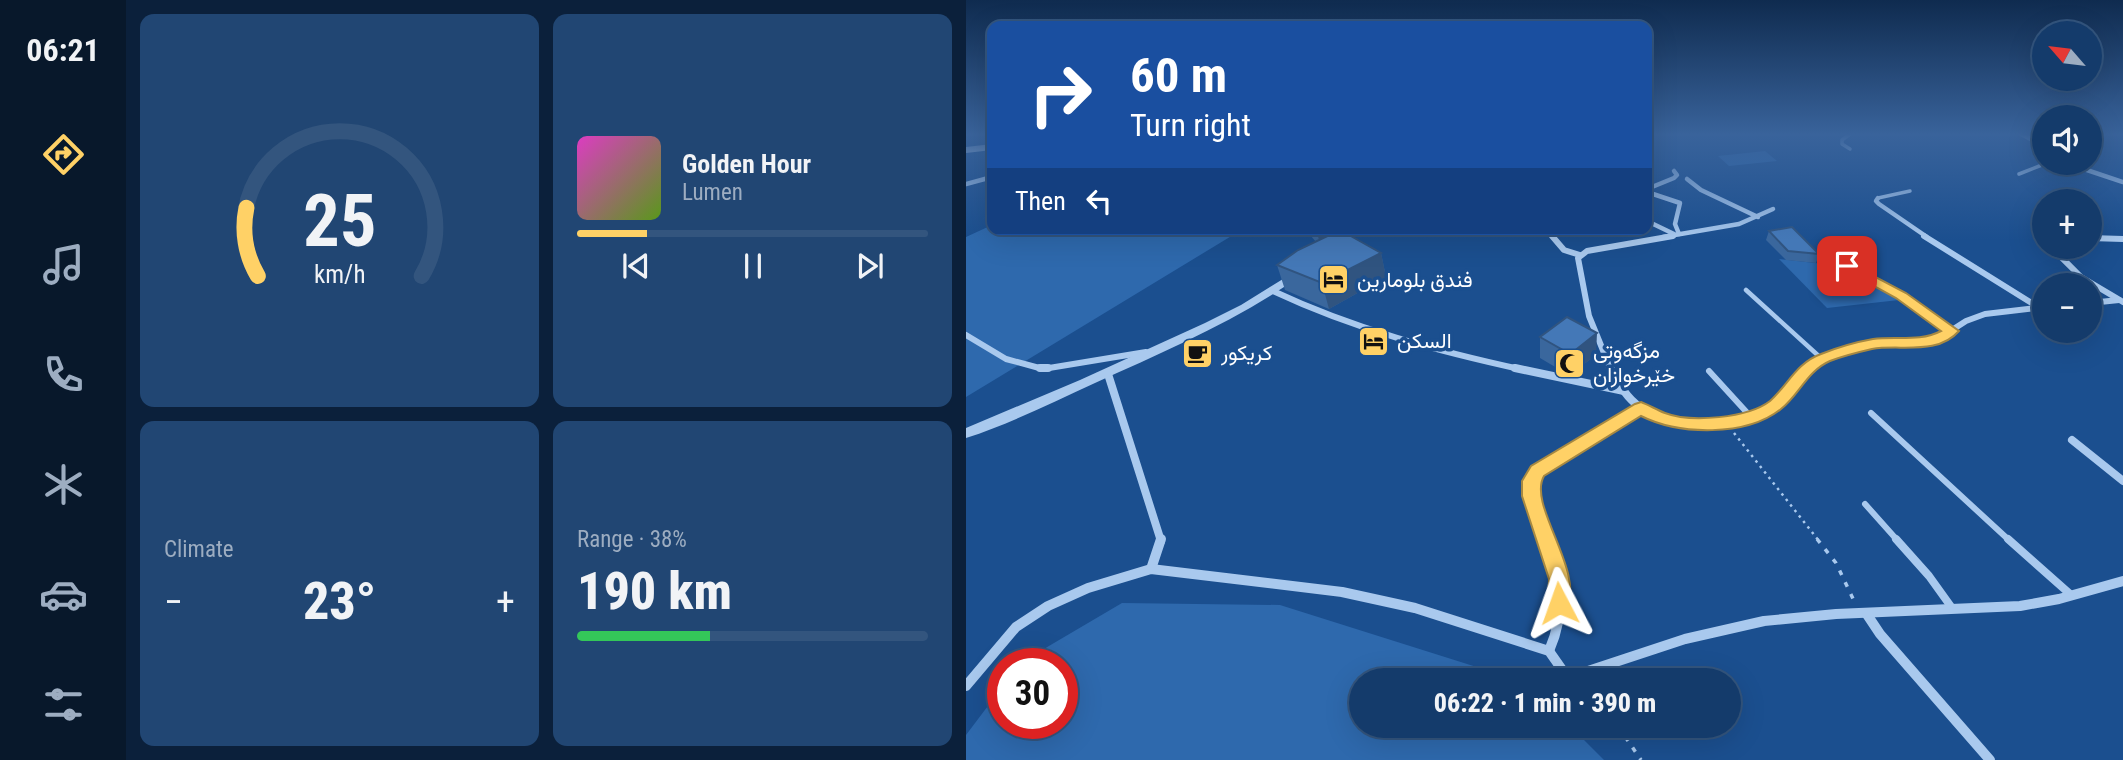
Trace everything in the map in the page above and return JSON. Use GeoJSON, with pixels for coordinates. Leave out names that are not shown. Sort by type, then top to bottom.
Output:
{"type":"FeatureCollection","features":[{"type":"Feature","properties":{"kind":"street"},"geometry":{"type":"LineString","coordinates":[[1652,188],[1674,178],[1677,175],[1674,171]]}},
{"type":"Feature","properties":{"kind":"street"},"geometry":{"type":"LineString","coordinates":[[2102,175],[2123,182]]}},
{"type":"Feature","properties":{"kind":"street"},"geometry":{"type":"LineString","coordinates":[[966,184],[987,178]]}},
{"type":"Feature","properties":{"kind":"street"},"geometry":{"type":"LineString","coordinates":[[1687,179],[1701,190],[1758,217]]}},
{"type":"Feature","properties":{"kind":"street"},"geometry":{"type":"LineString","coordinates":[[1652,192],[1680,203],[1681,207],[1674,220],[1677,234]]}},
{"type":"Feature","properties":{"kind":"street"},"geometry":{"type":"LineString","coordinates":[[1878,198],[1876,201],[1879,204],[1909,225],[1992,281],[2032,302]]}},
{"type":"Feature","properties":{"kind":"street"},"geometry":{"type":"LineString","coordinates":[[1773,209],[1739,224],[1587,251],[1580,255],[1578,260],[1581,282],[1600,344],[1623,391],[1641,408],[1675,423],[1701,425],[1751,417],[1775,405],[1803,371],[1822,359],[1872,344],[1933,342],[1967,321],[1987,314],[2032,308]]}},
{"type":"Feature","properties":{"kind":"street"},"geometry":{"type":"LineString","coordinates":[[1652,223],[1677,234]]}},
{"type":"Feature","properties":{"kind":"street"},"geometry":{"type":"LineString","coordinates":[[1323,253],[1347,235]]}},
{"type":"Feature","properties":{"kind":"street"},"geometry":{"type":"LineString","coordinates":[[1551,235],[1564,250],[1580,255]]}},
{"type":"Feature","properties":{"kind":"street"},"geometry":{"type":"LineString","coordinates":[[2102,238],[2123,239]]}},
{"type":"Feature","properties":{"kind":"street"},"geometry":{"type":"LineString","coordinates":[[2062,259],[2081,277],[2121,301]]}},
{"type":"Feature","properties":{"kind":"street"},"geometry":{"type":"LineString","coordinates":[[1839,261],[1901,296],[1952,331]]}},
{"type":"Feature","properties":{"kind":"street"},"geometry":{"type":"LineString","coordinates":[[966,433],[1108,374],[1205,329],[1273,291],[1303,268]]}},
{"type":"Feature","properties":{"kind":"street"},"geometry":{"type":"LineString","coordinates":[[1273,291],[1320,313],[1392,337],[1623,391]]}},
{"type":"Feature","properties":{"kind":"street"},"geometry":{"type":"LineString","coordinates":[[2102,302],[2121,301]]}},
{"type":"Feature","properties":{"kind":"street"},"geometry":{"type":"LineString","coordinates":[[966,335],[1006,359],[1042,369],[1154,351]]}},
{"type":"Feature","properties":{"kind":"street"},"geometry":{"type":"LineString","coordinates":[[1108,374],[1161,540],[1151,569]]}},
{"type":"Feature","properties":{"kind":"street"},"geometry":{"type":"LineString","coordinates":[[1549,651],[1559,628],[1560,579],[1532,496],[1532,481],[1537,471],[1641,408]]}},
{"type":"Feature","properties":{"kind":"street"},"geometry":{"type":"LineString","coordinates":[[2072,440],[2123,481]]}},
{"type":"Feature","properties":{"kind":"street"},"geometry":{"type":"LineString","coordinates":[[966,686],[1016,627],[1048,606],[1088,588],[1151,569],[1342,592],[1415,608],[1549,651],[1561,670],[1569,674],[1587,672],[1616,660],[1729,628],[1830,613],[2022,606],[2072,596],[2123,581]]}},
{"type":"Feature","properties":{"kind":"street"},"geometry":{"type":"LineString","coordinates":[[1863,613],[1990,760]]}},
{"type":"Feature","properties":{"kind":"lane"},"geometry":{"type":"LineString","coordinates":[[2019,174],[2031,169]]}},
{"type":"Feature","properties":{"kind":"lane"},"geometry":{"type":"LineString","coordinates":[[1878,198],[1910,191]]}},
{"type":"Feature","properties":{"kind":"lane"},"geometry":{"type":"LineString","coordinates":[[1745,290],[1822,359]]}},
{"type":"Feature","properties":{"kind":"lane"},"geometry":{"type":"LineString","coordinates":[[1709,370],[1751,417]]}},
{"type":"Feature","properties":{"kind":"lane"},"geometry":{"type":"LineString","coordinates":[[1871,413],[2072,596]]}},
{"type":"Feature","properties":{"kind":"lane"},"geometry":{"type":"LineString","coordinates":[[1865,504],[1929,576],[1954,610]]}},
{"type":"Feature","properties":{"kind":"path"},"geometry":{"type":"LineString","coordinates":[[1725,422],[1767,471],[1836,563],[1863,613]]}},
{"type":"Feature","properties":{"kind":"path"},"geometry":{"type":"LineString","coordinates":[[1626,738],[1641,760]]}},
{"type":"Feature","properties":{"kind":"shaded area"},"geometry":{"type":"Polygon","coordinates":[[[987,227],[987,235],[1233,235],[966,397],[966,237],[987,227]]]}},
{"type":"Feature","properties":{"kind":"shaded area"},"geometry":{"type":"Polygon","coordinates":[[[1779,259],[1842,266],[1889,290],[1899,300],[1827,308],[1779,259]]]}},
{"type":"Feature","properties":{"kind":"shaded area"},"geometry":{"type":"Polygon","coordinates":[[[1122,603],[1280,605],[1480,668],[1349,668],[1349,738],[1582,738],[1604,760],[966,760],[966,735],[987,707],[987,739],[1078,739],[1078,648],[1046,648],[1122,603]]]}},
{"type":"Feature","properties":{"kind":"building"},"geometry":{"type":"Polygon","coordinates":[[[1792,227],[1819,254],[1788,251],[1769,231],[1792,227]]]}},
{"type":"Feature","properties":{"kind":"building"},"geometry":{"type":"Polygon","coordinates":[[[1330,235],[1349,235],[1381,253],[1322,283],[1277,265],[1298,250],[1330,235]]]}},
{"type":"Feature","properties":{"kind":"building"},"geometry":{"type":"Polygon","coordinates":[[[1567,317],[1597,333],[1573,352],[1563,350],[1540,337],[1567,317]]]}},
{"type":"Feature","properties":{"kind":"place","name":"فندق بلومارين"},"geometry":{"type":"Point","coordinates":[1334,280]}},
{"type":"Feature","properties":{"kind":"place","name":"السكن"},"geometry":{"type":"Point","coordinates":[1374,341]}},
{"type":"Feature","properties":{"kind":"place","name":"کریکور"},"geometry":{"type":"Point","coordinates":[1198,353]}},
{"type":"Feature","properties":{"kind":"place","name":"مزگەوتی خێرخوازان"},"geometry":{"type":"Point","coordinates":[1570,363]}},
{"type":"Feature","properties":{"kind":"route"},"geometry":{"type":"LineString","coordinates":[[1559,603],[1560,579],[1532,496],[1532,481],[1537,471],[1641,408],[1647,413],[1675,423],[1701,425],[1739,420],[1775,405],[1803,371],[1824,358],[1872,344],[1933,342],[1952,331],[1901,296],[1847,266]]}}]}
